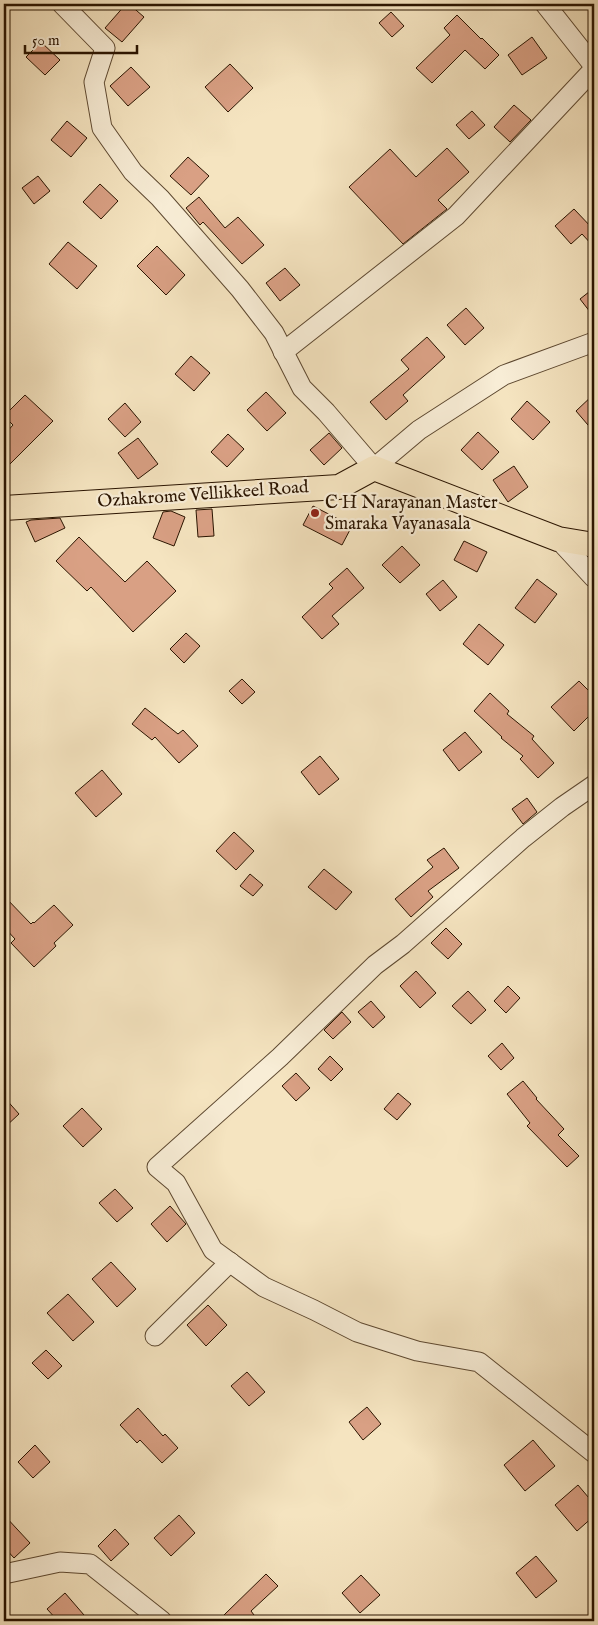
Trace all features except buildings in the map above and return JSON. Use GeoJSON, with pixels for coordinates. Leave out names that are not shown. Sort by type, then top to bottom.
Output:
{"type":"FeatureCollection","features":[{"type":"Feature","properties":{"kind":"main road","name":"Ozhakrome Vellikkeel Road"},"geometry":{"type":"LineString","coordinates":[[4,508],[339,487],[374,468]]}},
{"type":"Feature","properties":{"kind":"main road"},"geometry":{"type":"LineString","coordinates":[[374,468],[558,540],[594,545]]}},
{"type":"Feature","properties":{"kind":"street"},"geometry":{"type":"LineString","coordinates":[[62,4],[105,48],[94,82],[102,128],[133,172],[160,198],[240,289],[274,334],[302,388],[326,412],[374,468],[419,430],[504,375],[594,342]]}},
{"type":"Feature","properties":{"kind":"street"},"geometry":{"type":"LineString","coordinates":[[283,352],[456,216],[594,67],[545,4]]}},
{"type":"Feature","properties":{"kind":"street"},"geometry":{"type":"LineString","coordinates":[[558,540],[594,578]]}},
{"type":"Feature","properties":{"kind":"street"},"geometry":{"type":"LineString","coordinates":[[594,785],[562,806],[403,944],[375,964],[280,1057],[157,1166],[176,1183],[213,1250],[264,1287],[357,1332],[417,1351],[478,1362],[594,1453]]}},
{"type":"Feature","properties":{"kind":"street"},"geometry":{"type":"LineString","coordinates":[[155,1336],[230,1262]]}},
{"type":"Feature","properties":{"kind":"street"},"geometry":{"type":"LineString","coordinates":[[4,1574],[60,1562],[90,1564],[162,1621]]}},
{"type":"Feature","properties":{"kind":"place","name":"C H Narayanan Master Smaraka Vayanasala"},"geometry":{"type":"Point","coordinates":[315,513]}}]}
